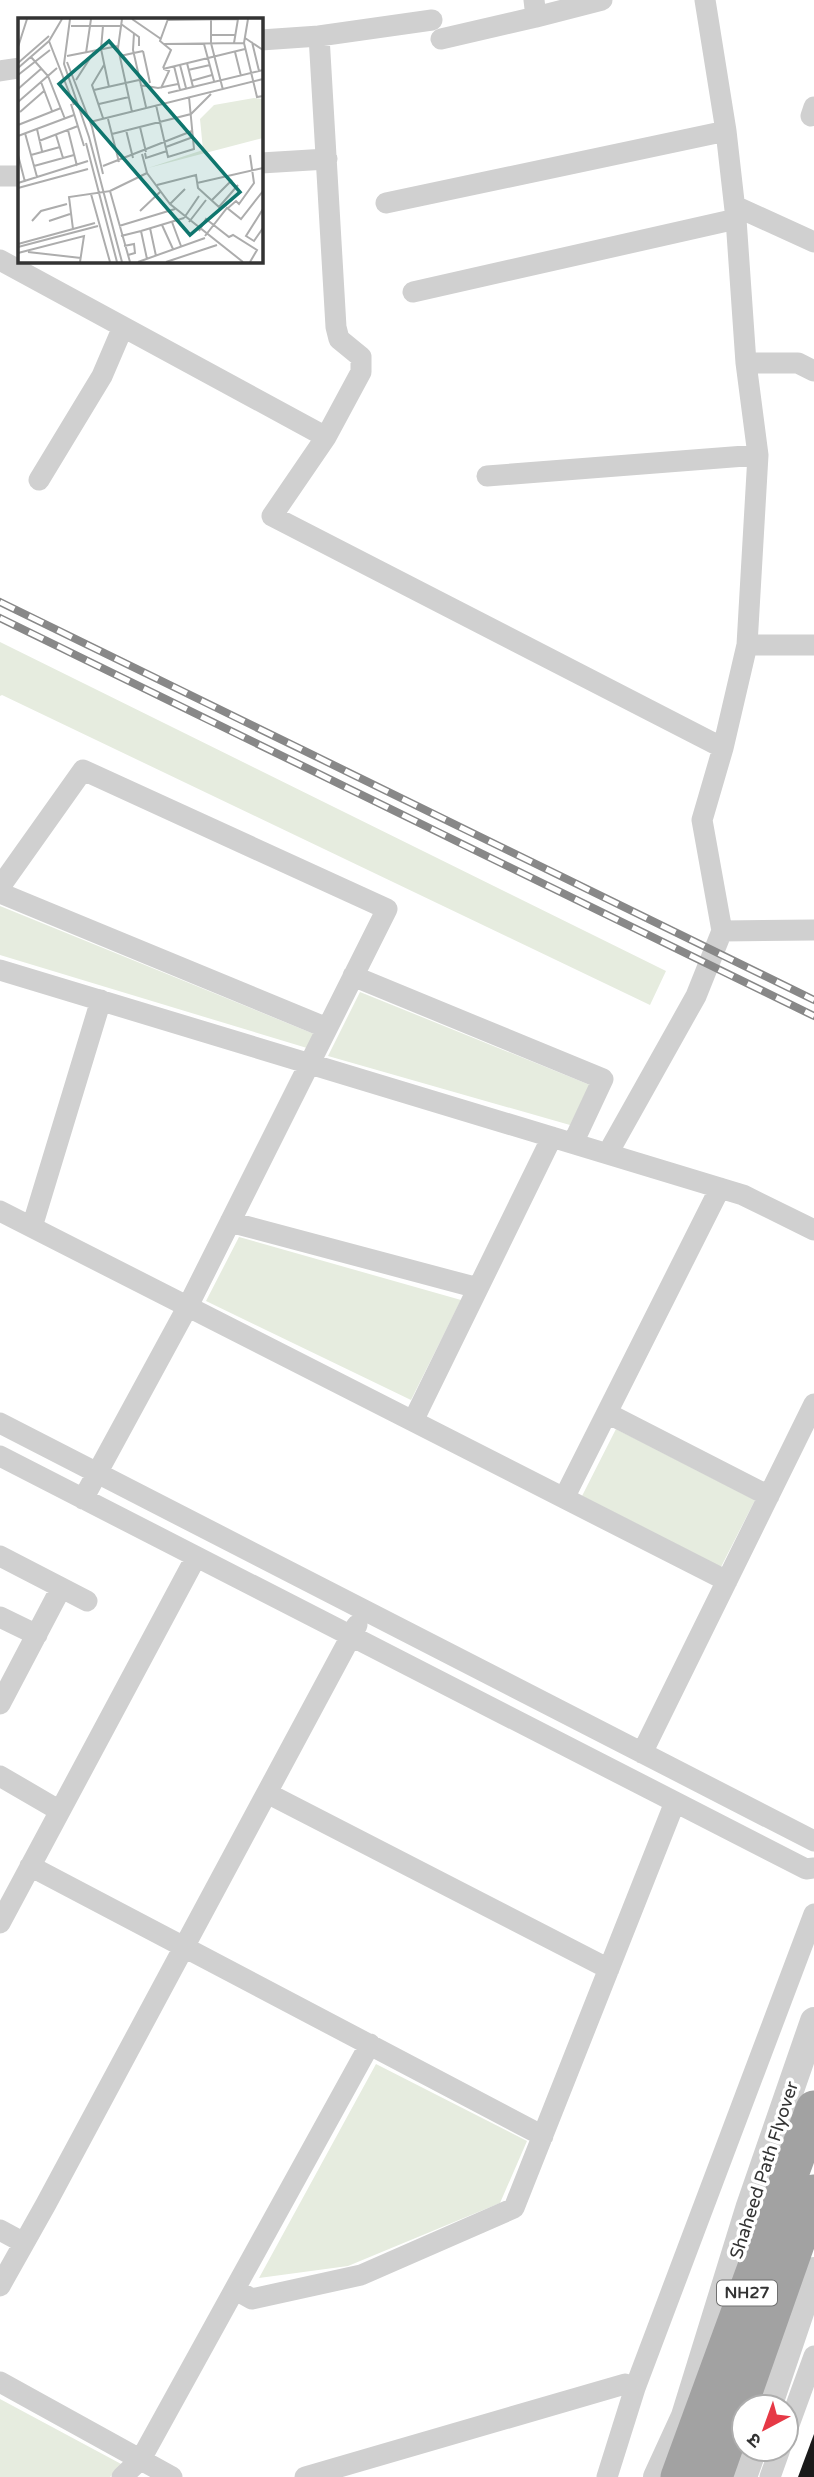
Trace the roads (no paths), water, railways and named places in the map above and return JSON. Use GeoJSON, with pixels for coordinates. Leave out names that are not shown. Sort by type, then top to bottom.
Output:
{"type":"FeatureCollection","features":[{"type":"Feature","properties":{"kind":"highway","name":"Shaheed Path Flyover"},"geometry":{"type":"LineString","coordinates":[[680,2477],[814,2109]]}},
{"type":"Feature","properties":{"kind":"highway","name":"NH27"},"geometry":{"type":"LineString","coordinates":[[714,2477],[814,2193]]}},
{"type":"Feature","properties":{"kind":"street"},"geometry":{"type":"LineString","coordinates":[[262,40],[437,30],[535,8],[602,0]]}},
{"type":"Feature","properties":{"kind":"street"},"geometry":{"type":"LineString","coordinates":[[608,1153],[696,996],[723,931],[702,820],[723,748],[747,645],[758,455],[746,363],[726,131],[705,0]]}},
{"type":"Feature","properties":{"kind":"street"},"geometry":{"type":"LineString","coordinates":[[319,36],[336,327],[339,339],[361,357],[361,372],[326,437],[272,516],[723,748]]}},
{"type":"Feature","properties":{"kind":"street"},"geometry":{"type":"LineString","coordinates":[[0,71],[18,68]]}},
{"type":"Feature","properties":{"kind":"street"},"geometry":{"type":"LineString","coordinates":[[386,203],[726,131]]}},
{"type":"Feature","properties":{"kind":"street"},"geometry":{"type":"LineString","coordinates":[[262,163],[327,159]]}},
{"type":"Feature","properties":{"kind":"street"},"geometry":{"type":"LineString","coordinates":[[0,176],[18,176]]}},
{"type":"Feature","properties":{"kind":"street"},"geometry":{"type":"LineString","coordinates":[[413,292],[735,213],[814,242]]}},
{"type":"Feature","properties":{"kind":"street"},"geometry":{"type":"LineString","coordinates":[[0,260],[326,437]]}},
{"type":"Feature","properties":{"kind":"street"},"geometry":{"type":"LineString","coordinates":[[39,480],[102,376],[123,327]]}},
{"type":"Feature","properties":{"kind":"street"},"geometry":{"type":"LineString","coordinates":[[746,363],[798,363],[814,371]]}},
{"type":"Feature","properties":{"kind":"street"},"geometry":{"type":"LineString","coordinates":[[487,476],[758,455]]}},
{"type":"Feature","properties":{"kind":"street"},"geometry":{"type":"LineString","coordinates":[[747,645],[814,645]]}},
{"type":"Feature","properties":{"kind":"street"},"geometry":{"type":"LineString","coordinates":[[0,887],[83,770],[387,909],[188,1306],[83,1499]]}},
{"type":"Feature","properties":{"kind":"street"},"geometry":{"type":"LineString","coordinates":[[0,893],[327,1028]]}},
{"type":"Feature","properties":{"kind":"street"},"geometry":{"type":"LineString","coordinates":[[723,931],[814,930]]}},
{"type":"Feature","properties":{"kind":"street"},"geometry":{"type":"LineString","coordinates":[[0,970],[743,1195],[814,1230]]}},
{"type":"Feature","properties":{"kind":"street"},"geometry":{"type":"LineString","coordinates":[[353,976],[603,1079],[573,1143]]}},
{"type":"Feature","properties":{"kind":"street"},"geometry":{"type":"LineString","coordinates":[[32,1227],[101,1000]]}},
{"type":"Feature","properties":{"kind":"street"},"geometry":{"type":"LineString","coordinates":[[413,1421],[552,1137]]}},
{"type":"Feature","properties":{"kind":"street"},"geometry":{"type":"LineString","coordinates":[[564,1498],[720,1188]]}},
{"type":"Feature","properties":{"kind":"street"},"geometry":{"type":"LineString","coordinates":[[0,1211],[727,1581]]}},
{"type":"Feature","properties":{"kind":"street"},"geometry":{"type":"LineString","coordinates":[[230,1222],[478,1288]]}},
{"type":"Feature","properties":{"kind":"street"},"geometry":{"type":"LineString","coordinates":[[642,1753],[814,1404]]}},
{"type":"Feature","properties":{"kind":"street"},"geometry":{"type":"LineString","coordinates":[[607,1413],[769,1496]]}},
{"type":"Feature","properties":{"kind":"street"},"geometry":{"type":"LineString","coordinates":[[0,1423],[814,1841]]}},
{"type":"Feature","properties":{"kind":"street"},"geometry":{"type":"LineString","coordinates":[[0,1457],[806,1869],[814,1868]]}},
{"type":"Feature","properties":{"kind":"street"},"geometry":{"type":"LineString","coordinates":[[0,1556],[87,1601]]}},
{"type":"Feature","properties":{"kind":"street"},"geometry":{"type":"LineString","coordinates":[[0,1923],[196,1557]]}},
{"type":"Feature","properties":{"kind":"street"},"geometry":{"type":"LineString","coordinates":[[0,1704],[61,1588]]}},
{"type":"Feature","properties":{"kind":"street"},"geometry":{"type":"LineString","coordinates":[[0,2286],[364,1611]]}},
{"type":"Feature","properties":{"kind":"street"},"geometry":{"type":"LineString","coordinates":[[0,1617],[37,1635]]}},
{"type":"Feature","properties":{"kind":"street"},"geometry":{"type":"LineString","coordinates":[[0,1776],[60,1811]]}},
{"type":"Feature","properties":{"kind":"street"},"geometry":{"type":"LineString","coordinates":[[267,1793],[609,1969]]}},
{"type":"Feature","properties":{"kind":"street"},"geometry":{"type":"LineString","coordinates":[[236,2290],[252,2299],[361,2275],[514,2208],[675,1802]]}},
{"type":"Feature","properties":{"kind":"street"},"geometry":{"type":"LineString","coordinates":[[30,1866],[543,2136]]}},
{"type":"Feature","properties":{"kind":"street"},"geometry":{"type":"LineString","coordinates":[[607,2477],[635,2388],[814,1914]]}},
{"type":"Feature","properties":{"kind":"street","name":"Shaheed Path Flyover"},"geometry":{"type":"LineString","coordinates":[[657,2477],[685,2416],[750,2206],[814,2021]]}},
{"type":"Feature","properties":{"kind":"street"},"geometry":{"type":"LineString","coordinates":[[122,2477],[141,2459],[370,2044]]}},
{"type":"Feature","properties":{"kind":"street"},"geometry":{"type":"LineString","coordinates":[[0,2230],[24,2243]]}},
{"type":"Feature","properties":{"kind":"street"},"geometry":{"type":"LineString","coordinates":[[773,2393],[814,2271]]}},
{"type":"Feature","properties":{"kind":"street"},"geometry":{"type":"LineString","coordinates":[[800,2394],[814,2356]]}},
{"type":"Feature","properties":{"kind":"street"},"geometry":{"type":"LineString","coordinates":[[0,2382],[172,2477]]}},
{"type":"Feature","properties":{"kind":"street"},"geometry":{"type":"LineString","coordinates":[[305,2477],[625,2384],[635,2388]]}},
{"type":"Feature","properties":{"kind":"railway"},"geometry":{"type":"LineString","coordinates":[[0,602],[814,1000]]}},
{"type":"Feature","properties":{"kind":"railway"},"geometry":{"type":"LineString","coordinates":[[0,618],[814,1016]]}}]}
